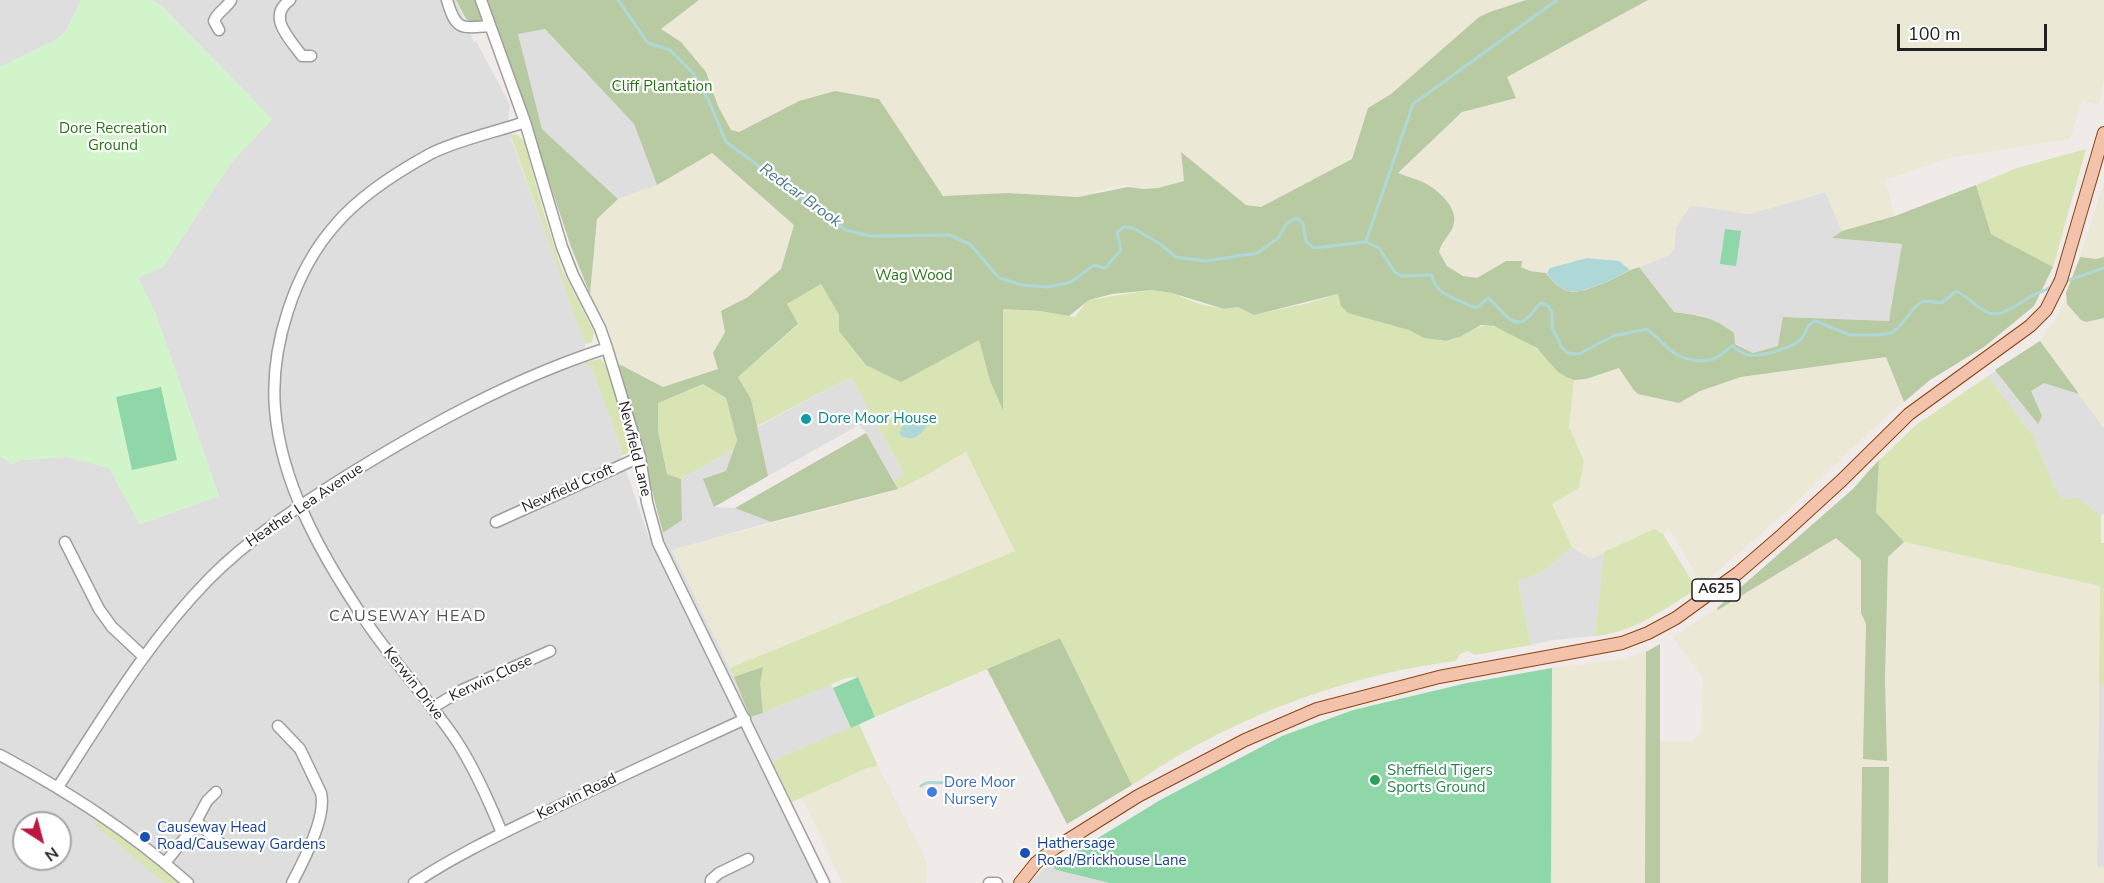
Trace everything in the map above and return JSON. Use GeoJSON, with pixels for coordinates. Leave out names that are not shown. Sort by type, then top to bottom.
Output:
{"type":"FeatureCollection","features":[{"type":"Feature","properties":{"kind":"main road","name":"A625"},"geometry":{"type":"LineString","coordinates":[[1020,883],[1036,863],[1055,848],[1138,796],[1245,740],[1294,718],[1341,702],[1439,677],[1622,643],[1664,625],[1691,608],[1782,535],[1909,414],[2022,334],[2046,310],[2061,280],[2104,133]]}},
{"type":"Feature","properties":{"kind":"street"},"geometry":{"type":"LineString","coordinates":[[219,30],[214,21],[215,17],[231,0]]}},
{"type":"Feature","properties":{"kind":"street"},"geometry":{"type":"LineString","coordinates":[[290,0],[279,11],[279,18],[302,58]]}},
{"type":"Feature","properties":{"kind":"street"},"geometry":{"type":"LineString","coordinates":[[447,0],[452,16],[460,26],[466,28],[490,26]]}},
{"type":"Feature","properties":{"kind":"street","name":"Newfield Lane"},"geometry":{"type":"LineString","coordinates":[[481,0],[525,122],[562,247],[607,348],[639,457],[657,543],[824,883]]}},
{"type":"Feature","properties":{"kind":"street","name":"Kerwin Drive"},"geometry":{"type":"LineString","coordinates":[[502,833],[469,761],[362,616],[322,548],[301,505],[286,465],[275,410],[275,374],[286,315],[313,255],[324,238],[351,208],[411,165],[440,149],[525,122]]}},
{"type":"Feature","properties":{"kind":"street","name":"Heather Lea Avenue"},"geometry":{"type":"LineString","coordinates":[[58,787],[144,657],[179,612],[248,543],[363,465],[455,414],[544,371],[607,348]]}},
{"type":"Feature","properties":{"kind":"street","name":"Newfield Croft"},"geometry":{"type":"LineString","coordinates":[[496,522],[639,457]]}},
{"type":"Feature","properties":{"kind":"street"},"geometry":{"type":"LineString","coordinates":[[65,542],[99,609],[112,627],[144,657]]}},
{"type":"Feature","properties":{"kind":"street","name":"Kerwin Close"},"geometry":{"type":"LineString","coordinates":[[432,708],[462,690],[550,651]]}},
{"type":"Feature","properties":{"kind":"street","name":"Kerwin Road"},"geometry":{"type":"LineString","coordinates":[[414,883],[464,851],[745,719]]}},
{"type":"Feature","properties":{"kind":"street"},"geometry":{"type":"LineString","coordinates":[[278,726],[300,749],[321,793],[322,800],[321,811],[312,836],[292,883]]}},
{"type":"Feature","properties":{"kind":"street"},"geometry":{"type":"LineString","coordinates":[[0,755],[97,812],[188,883]]}},
{"type":"Feature","properties":{"kind":"street"},"geometry":{"type":"LineString","coordinates":[[165,863],[196,821],[207,801],[216,792]]}},
{"type":"Feature","properties":{"kind":"street"},"geometry":{"type":"LineString","coordinates":[[196,821],[221,844]]}},
{"type":"Feature","properties":{"kind":"street"},"geometry":{"type":"LineString","coordinates":[[711,883],[711,880],[719,873],[747,859]]}},
{"type":"Feature","properties":{"kind":"street"},"geometry":{"type":"LineString","coordinates":[[989,883],[997,883]]}},
{"type":"Feature","properties":{"kind":"shaded area"},"geometry":{"type":"Polygon","coordinates":[[[0,0],[81,0],[67,30],[58,39],[0,67],[0,0]]]}},
{"type":"Feature","properties":{"kind":"shaded area","name":"CAUSEWAY HEAD"},"geometry":{"type":"Polygon","coordinates":[[[152,0],[456,0],[474,42],[476,41],[510,105],[508,120],[511,139],[581,331],[585,344],[583,363],[591,367],[622,450],[621,456],[649,538],[663,533],[682,520],[681,479],[734,449],[714,507],[735,508],[771,522],[672,550],[730,668],[750,717],[831,684],[833,688],[851,728],[781,757],[773,764],[832,883],[0,883],[0,456],[12,464],[21,460],[67,457],[109,468],[140,524],[219,496],[155,312],[138,278],[163,267],[231,163],[272,119],[161,5],[152,0]]]}},
{"type":"Feature","properties":{"kind":"shaded area"},"geometry":{"type":"Polygon","coordinates":[[[699,0],[1526,0],[1479,17],[1391,94],[1368,108],[1352,159],[1261,207],[1246,205],[1181,153],[1184,181],[1158,188],[1144,189],[1126,185],[1078,197],[1008,193],[943,196],[879,99],[835,91],[799,101],[738,132],[731,130],[718,106],[661,29],[699,0]]]}},
{"type":"Feature","properties":{"kind":"shaded area"},"geometry":{"type":"Polygon","coordinates":[[[1648,0],[2104,0],[2104,81],[2099,105],[2082,101],[2070,139],[1948,158],[1885,180],[1895,216],[1842,231],[1825,192],[1750,214],[1691,205],[1676,227],[1674,248],[1669,255],[1630,270],[1619,261],[1550,268],[1546,273],[1530,271],[1518,265],[1491,270],[1477,278],[1463,276],[1450,268],[1439,252],[1398,174],[1462,111],[1515,98],[1506,77],[1648,0]]]}},
{"type":"Feature","properties":{"kind":"shaded area"},"geometry":{"type":"Polygon","coordinates":[[[545,29],[634,124],[657,185],[618,199],[542,129],[518,34],[545,29]]]}},
{"type":"Feature","properties":{"kind":"shaded area"},"geometry":{"type":"Polygon","coordinates":[[[711,153],[794,225],[781,269],[748,297],[722,311],[725,332],[713,353],[718,369],[663,387],[619,364],[607,326],[590,294],[597,219],[618,199],[657,185],[711,153]]]}},
{"type":"Feature","properties":{"kind":"shaded area"},"geometry":{"type":"Polygon","coordinates":[[[2104,182],[2104,257],[2097,259],[2080,257],[2104,182]]]}},
{"type":"Feature","properties":{"kind":"shaded area"},"geometry":{"type":"Polygon","coordinates":[[[1826,192],[1842,231],[1833,238],[1902,244],[1890,321],[1784,317],[1778,347],[1753,353],[1735,343],[1703,316],[1674,312],[1639,267],[1669,255],[1674,248],[1676,227],[1691,205],[1750,214],[1826,192]]]}},
{"type":"Feature","properties":{"kind":"shaded area"},"geometry":{"type":"Polygon","coordinates":[[[2066,299],[2067,304],[2081,320],[2087,322],[2104,318],[2104,428],[2040,341],[2066,299]]]}},
{"type":"Feature","properties":{"kind":"shaded area"},"geometry":{"type":"Polygon","coordinates":[[[2040,341],[2104,428],[2104,514],[2101,516],[2078,498],[2063,499],[2055,489],[2034,437],[1988,376],[2040,341]]]}},
{"type":"Feature","properties":{"kind":"shaded area"},"geometry":{"type":"Polygon","coordinates":[[[1886,357],[1904,402],[1884,418],[1790,508],[1704,583],[1701,583],[1669,528],[1663,534],[1654,529],[1591,559],[1572,547],[1552,504],[1579,488],[1584,461],[1569,427],[1574,380],[1586,379],[1619,368],[1638,393],[1679,403],[1700,391],[1741,377],[1886,357]]]}},
{"type":"Feature","properties":{"kind":"shaded area"},"geometry":{"type":"Polygon","coordinates":[[[851,377],[904,474],[894,481],[859,425],[768,476],[757,427],[851,377]]]}},
{"type":"Feature","properties":{"kind":"shaded area"},"geometry":{"type":"Polygon","coordinates":[[[966,452],[1015,551],[730,668],[672,550],[893,491],[918,481],[932,470],[966,452]]]}},
{"type":"Feature","properties":{"kind":"shaded area"},"geometry":{"type":"Polygon","coordinates":[[[1836,538],[1861,560],[1861,613],[1866,624],[1865,679],[1885,680],[1888,557],[1904,542],[2100,586],[2097,867],[2104,867],[2104,883],[1551,883],[1552,668],[1625,659],[1660,644],[1660,741],[1693,742],[1701,732],[1703,679],[1673,637],[1717,608],[1719,610],[1836,538]]]}},
{"type":"Feature","properties":{"kind":"shaded area"},"geometry":{"type":"Polygon","coordinates":[[[1572,547],[1591,559],[1604,552],[1595,636],[1553,640],[1531,645],[1518,579],[1542,572],[1572,547]]]}},
{"type":"Feature","properties":{"kind":"shaded area"},"geometry":{"type":"Polygon","coordinates":[[[2099,685],[2104,685],[2104,867],[2097,867],[2099,685]]]}},
{"type":"Feature","properties":{"kind":"shaded area"},"geometry":{"type":"Polygon","coordinates":[[[878,766],[927,862],[926,883],[842,883],[802,797],[867,768],[878,766]]]}},
{"type":"Feature","properties":{"kind":"shaded area"},"geometry":{"type":"Polygon","coordinates":[[[1047,866],[1052,866],[1056,870],[1109,883],[1029,883],[1047,866]]]}},
{"type":"Feature","properties":{"kind":"green space","name":"Dore Recreation Ground"},"geometry":{"type":"Polygon","coordinates":[[[81,0],[152,0],[161,5],[272,119],[231,163],[163,267],[138,278],[155,312],[219,496],[140,524],[109,468],[67,457],[21,460],[12,464],[0,456],[0,67],[58,39],[67,30],[81,0]]]}},
{"type":"Feature","properties":{"kind":"green space","name":"Wag Wood"},"geometry":{"type":"Polygon","coordinates":[[[456,0],[699,0],[661,29],[681,42],[706,72],[718,106],[731,130],[739,132],[799,101],[835,91],[879,99],[943,196],[1008,193],[1078,197],[1128,187],[1158,188],[1184,181],[1181,152],[1246,205],[1261,207],[1352,159],[1368,108],[1391,94],[1479,17],[1526,0],[1648,0],[1507,77],[1516,98],[1462,112],[1398,173],[1432,187],[1449,204],[1454,223],[1439,252],[1447,266],[1463,276],[1477,278],[1506,261],[1522,261],[1521,267],[1546,273],[1562,288],[1575,292],[1593,287],[1639,267],[1674,312],[1699,316],[1719,323],[1734,333],[1735,344],[1753,353],[1778,346],[1783,317],[1889,321],[1902,244],[1832,238],[1842,231],[1895,216],[1976,185],[1991,234],[2053,267],[2034,306],[1984,347],[1930,380],[1904,402],[1886,357],[1741,377],[1700,391],[1679,403],[1638,394],[1619,368],[1586,379],[1574,380],[1566,377],[1557,371],[1537,348],[1494,326],[1481,325],[1460,337],[1446,341],[1424,338],[1409,330],[1348,313],[1341,306],[1338,294],[1254,315],[1238,307],[1224,309],[1172,293],[1152,290],[1112,294],[1089,300],[1069,316],[1040,311],[1003,309],[1003,410],[990,381],[979,340],[901,382],[866,365],[839,331],[839,315],[821,284],[787,304],[798,324],[738,377],[751,399],[768,476],[714,507],[703,479],[726,471],[737,440],[726,398],[703,384],[658,403],[658,431],[667,474],[681,479],[682,520],[663,533],[619,364],[663,387],[718,369],[713,353],[725,332],[721,311],[748,297],[781,269],[794,225],[712,153],[657,185],[634,124],[545,29],[518,34],[542,129],[618,199],[597,219],[590,294],[571,247],[501,37],[466,19],[456,0]]]}},
{"type":"Feature","properties":{"kind":"green space"},"geometry":{"type":"Polygon","coordinates":[[[510,134],[518,135],[524,141],[561,267],[594,332],[592,342],[585,344],[510,134]]]}},
{"type":"Feature","properties":{"kind":"green space"},"geometry":{"type":"Polygon","coordinates":[[[2086,149],[2053,267],[1991,234],[1976,185],[2017,168],[2086,149]]]}},
{"type":"Feature","properties":{"kind":"green space"},"geometry":{"type":"Polygon","coordinates":[[[1725,229],[1741,231],[1736,266],[1720,264],[1725,229]]]}},
{"type":"Feature","properties":{"kind":"green space"},"geometry":{"type":"Polygon","coordinates":[[[2080,257],[2097,259],[2104,257],[2104,318],[2086,322],[2081,320],[2067,304],[2066,293],[2080,257]]]}},
{"type":"Feature","properties":{"kind":"green space"},"geometry":{"type":"Polygon","coordinates":[[[821,284],[839,315],[839,331],[979,340],[990,381],[1003,408],[1003,309],[1040,311],[1075,317],[1088,300],[1152,290],[1172,293],[1199,304],[1224,309],[1238,307],[1254,315],[1338,294],[1341,306],[1435,340],[1446,341],[1460,337],[1484,326],[1498,328],[1515,336],[1539,351],[1560,372],[1574,380],[1569,427],[1584,461],[1579,488],[1552,504],[1572,547],[1542,572],[1518,580],[1531,645],[1475,655],[1468,651],[1460,654],[1456,661],[1356,681],[1291,702],[1199,744],[1132,785],[1060,638],[875,717],[858,677],[846,678],[750,717],[730,668],[1015,551],[966,452],[924,477],[898,489],[894,481],[904,474],[851,377],[757,426],[751,399],[738,377],[798,325],[787,304],[821,284]]]}},
{"type":"Feature","properties":{"kind":"green space"},"geometry":{"type":"Polygon","coordinates":[[[2040,341],[2079,394],[2044,383],[2031,391],[2042,416],[2038,424],[1995,370],[2040,341]]]}},
{"type":"Feature","properties":{"kind":"green space"},"geometry":{"type":"Polygon","coordinates":[[[599,359],[606,367],[631,445],[629,452],[621,456],[622,450],[591,367],[583,363],[599,359]]]}},
{"type":"Feature","properties":{"kind":"green space"},"geometry":{"type":"Polygon","coordinates":[[[1988,376],[2034,437],[2055,489],[2063,499],[2078,498],[2101,516],[2101,543],[2104,543],[2104,685],[2099,685],[2100,586],[1904,542],[1854,488],[1867,472],[1916,425],[1988,376]]]}},
{"type":"Feature","properties":{"kind":"green space"},"geometry":{"type":"Polygon","coordinates":[[[703,384],[726,398],[737,440],[734,449],[681,479],[667,474],[658,431],[658,403],[703,384]]]}},
{"type":"Feature","properties":{"kind":"green space"},"geometry":{"type":"Polygon","coordinates":[[[161,387],[177,460],[132,470],[116,397],[161,387]]]}},
{"type":"Feature","properties":{"kind":"green space"},"geometry":{"type":"Polygon","coordinates":[[[866,433],[898,489],[771,522],[735,508],[866,433]]]}},
{"type":"Feature","properties":{"kind":"green space"},"geometry":{"type":"Polygon","coordinates":[[[1879,460],[1876,512],[1904,542],[1888,557],[1885,680],[1887,761],[1863,759],[1866,624],[1861,613],[1861,560],[1836,538],[1718,610],[1717,608],[1854,488],[1879,460]]]}},
{"type":"Feature","properties":{"kind":"green space"},"geometry":{"type":"Polygon","coordinates":[[[1654,529],[1663,534],[1695,586],[1695,590],[1635,625],[1595,636],[1604,552],[1654,529]]]}},
{"type":"Feature","properties":{"kind":"green space"},"geometry":{"type":"Polygon","coordinates":[[[1060,638],[1132,785],[1067,824],[987,669],[1060,638]]]}},
{"type":"Feature","properties":{"kind":"green space"},"geometry":{"type":"Polygon","coordinates":[[[1660,644],[1660,883],[1645,883],[1646,652],[1660,644]]]}},
{"type":"Feature","properties":{"kind":"green space"},"geometry":{"type":"Polygon","coordinates":[[[763,667],[760,683],[763,713],[750,717],[734,677],[763,667]]]}},
{"type":"Feature","properties":{"kind":"green space","name":"Sheffield Tigers Sports Ground"},"geometry":{"type":"Polygon","coordinates":[[[1552,668],[1551,883],[1109,883],[1056,870],[1052,866],[1162,799],[1282,736],[1353,710],[1467,683],[1552,668]]]}},
{"type":"Feature","properties":{"kind":"green space"},"geometry":{"type":"Polygon","coordinates":[[[858,677],[875,717],[851,728],[833,688],[858,677]]]}},
{"type":"Feature","properties":{"kind":"green space"},"geometry":{"type":"Polygon","coordinates":[[[859,724],[878,766],[867,768],[792,802],[773,764],[781,757],[859,724]]]}},
{"type":"Feature","properties":{"kind":"green space"},"geometry":{"type":"Polygon","coordinates":[[[1862,767],[1889,767],[1888,883],[1861,883],[1862,767]]]}},
{"type":"Feature","properties":{"kind":"green space"},"geometry":{"type":"Polygon","coordinates":[[[98,820],[180,883],[165,883],[93,823],[98,820]]]}},
{"type":"Feature","properties":{"kind":"water"},"geometry":{"type":"Polygon","coordinates":[[[1587,258],[1619,261],[1630,270],[1599,285],[1575,292],[1562,288],[1547,273],[1550,268],[1587,258]]]}},
{"type":"Feature","properties":{"kind":"water"},"geometry":{"type":"Polygon","coordinates":[[[922,417],[927,419],[928,424],[916,437],[909,438],[900,435],[904,425],[922,417]]]}},
{"type":"Feature","properties":{"kind":"waterway","name":"Redcar Brook"},"geometry":{"type":"LineString","coordinates":[[618,0],[648,43],[670,50],[693,73],[709,101],[726,142],[846,230],[870,236],[949,235],[970,244],[999,278],[1022,285],[1048,287],[1071,282],[1094,265],[1105,268],[1121,250],[1117,232],[1124,227],[1133,228],[1159,243],[1176,257],[1206,261],[1257,253],[1278,238],[1287,223],[1296,218],[1303,223],[1306,242],[1314,248],[1366,242],[1379,248],[1395,272],[1401,276],[1432,275],[1434,282],[1442,292],[1472,307],[1478,307],[1488,298],[1509,318],[1518,322],[1528,318],[1541,303],[1548,306],[1552,312],[1552,327],[1562,348],[1568,353],[1579,354],[1613,336],[1647,329],[1679,356],[1703,361],[1716,358],[1733,346],[1750,355],[1766,354],[1783,349],[1798,342],[1809,326],[1816,321],[1850,335],[1891,333],[1917,305],[1924,301],[1942,303],[1956,291],[1983,310],[1995,314],[2007,311],[2052,287]]}},
{"type":"Feature","properties":{"kind":"waterway"},"geometry":{"type":"LineString","coordinates":[[1366,241],[1413,104],[1557,0]]}},
{"type":"Feature","properties":{"kind":"waterway","name":"Redcar Brook"},"geometry":{"type":"LineString","coordinates":[[2066,281],[2104,268]]}},
{"type":"Feature","properties":{"kind":"waterway"},"geometry":{"type":"LineString","coordinates":[[921,786],[927,783],[945,782]]}},
{"type":"Feature","properties":{"kind":"waterway"},"geometry":{"type":"LineString","coordinates":[[948,782],[952,785]]}},
{"type":"Feature","properties":{"kind":"place","name":"Dore Moor House"},"geometry":{"type":"Point","coordinates":[806,419]}},
{"type":"Feature","properties":{"kind":"place","name":"Sheffield Tigers Sports Ground"},"geometry":{"type":"Point","coordinates":[1375,780]}},
{"type":"Feature","properties":{"kind":"place","name":"Dore Moor Nursery"},"geometry":{"type":"Point","coordinates":[932,792]}},
{"type":"Feature","properties":{"kind":"place","name":"Causeway Head Road/Causeway Gardens"},"geometry":{"type":"Point","coordinates":[145,837]}},
{"type":"Feature","properties":{"kind":"place","name":"Hathersage Road/Brickhouse Lane"},"geometry":{"type":"Point","coordinates":[1025,853]}},
{"type":"Feature","properties":{"kind":"district","name":"CAUSEWAY HEAD"},"geometry":{"type":"Point","coordinates":[408,617]}},
{"type":"Feature","properties":{"kind":"park label","name":"Cliff Plantation"},"geometry":{"type":"Point","coordinates":[662,87]}}]}
